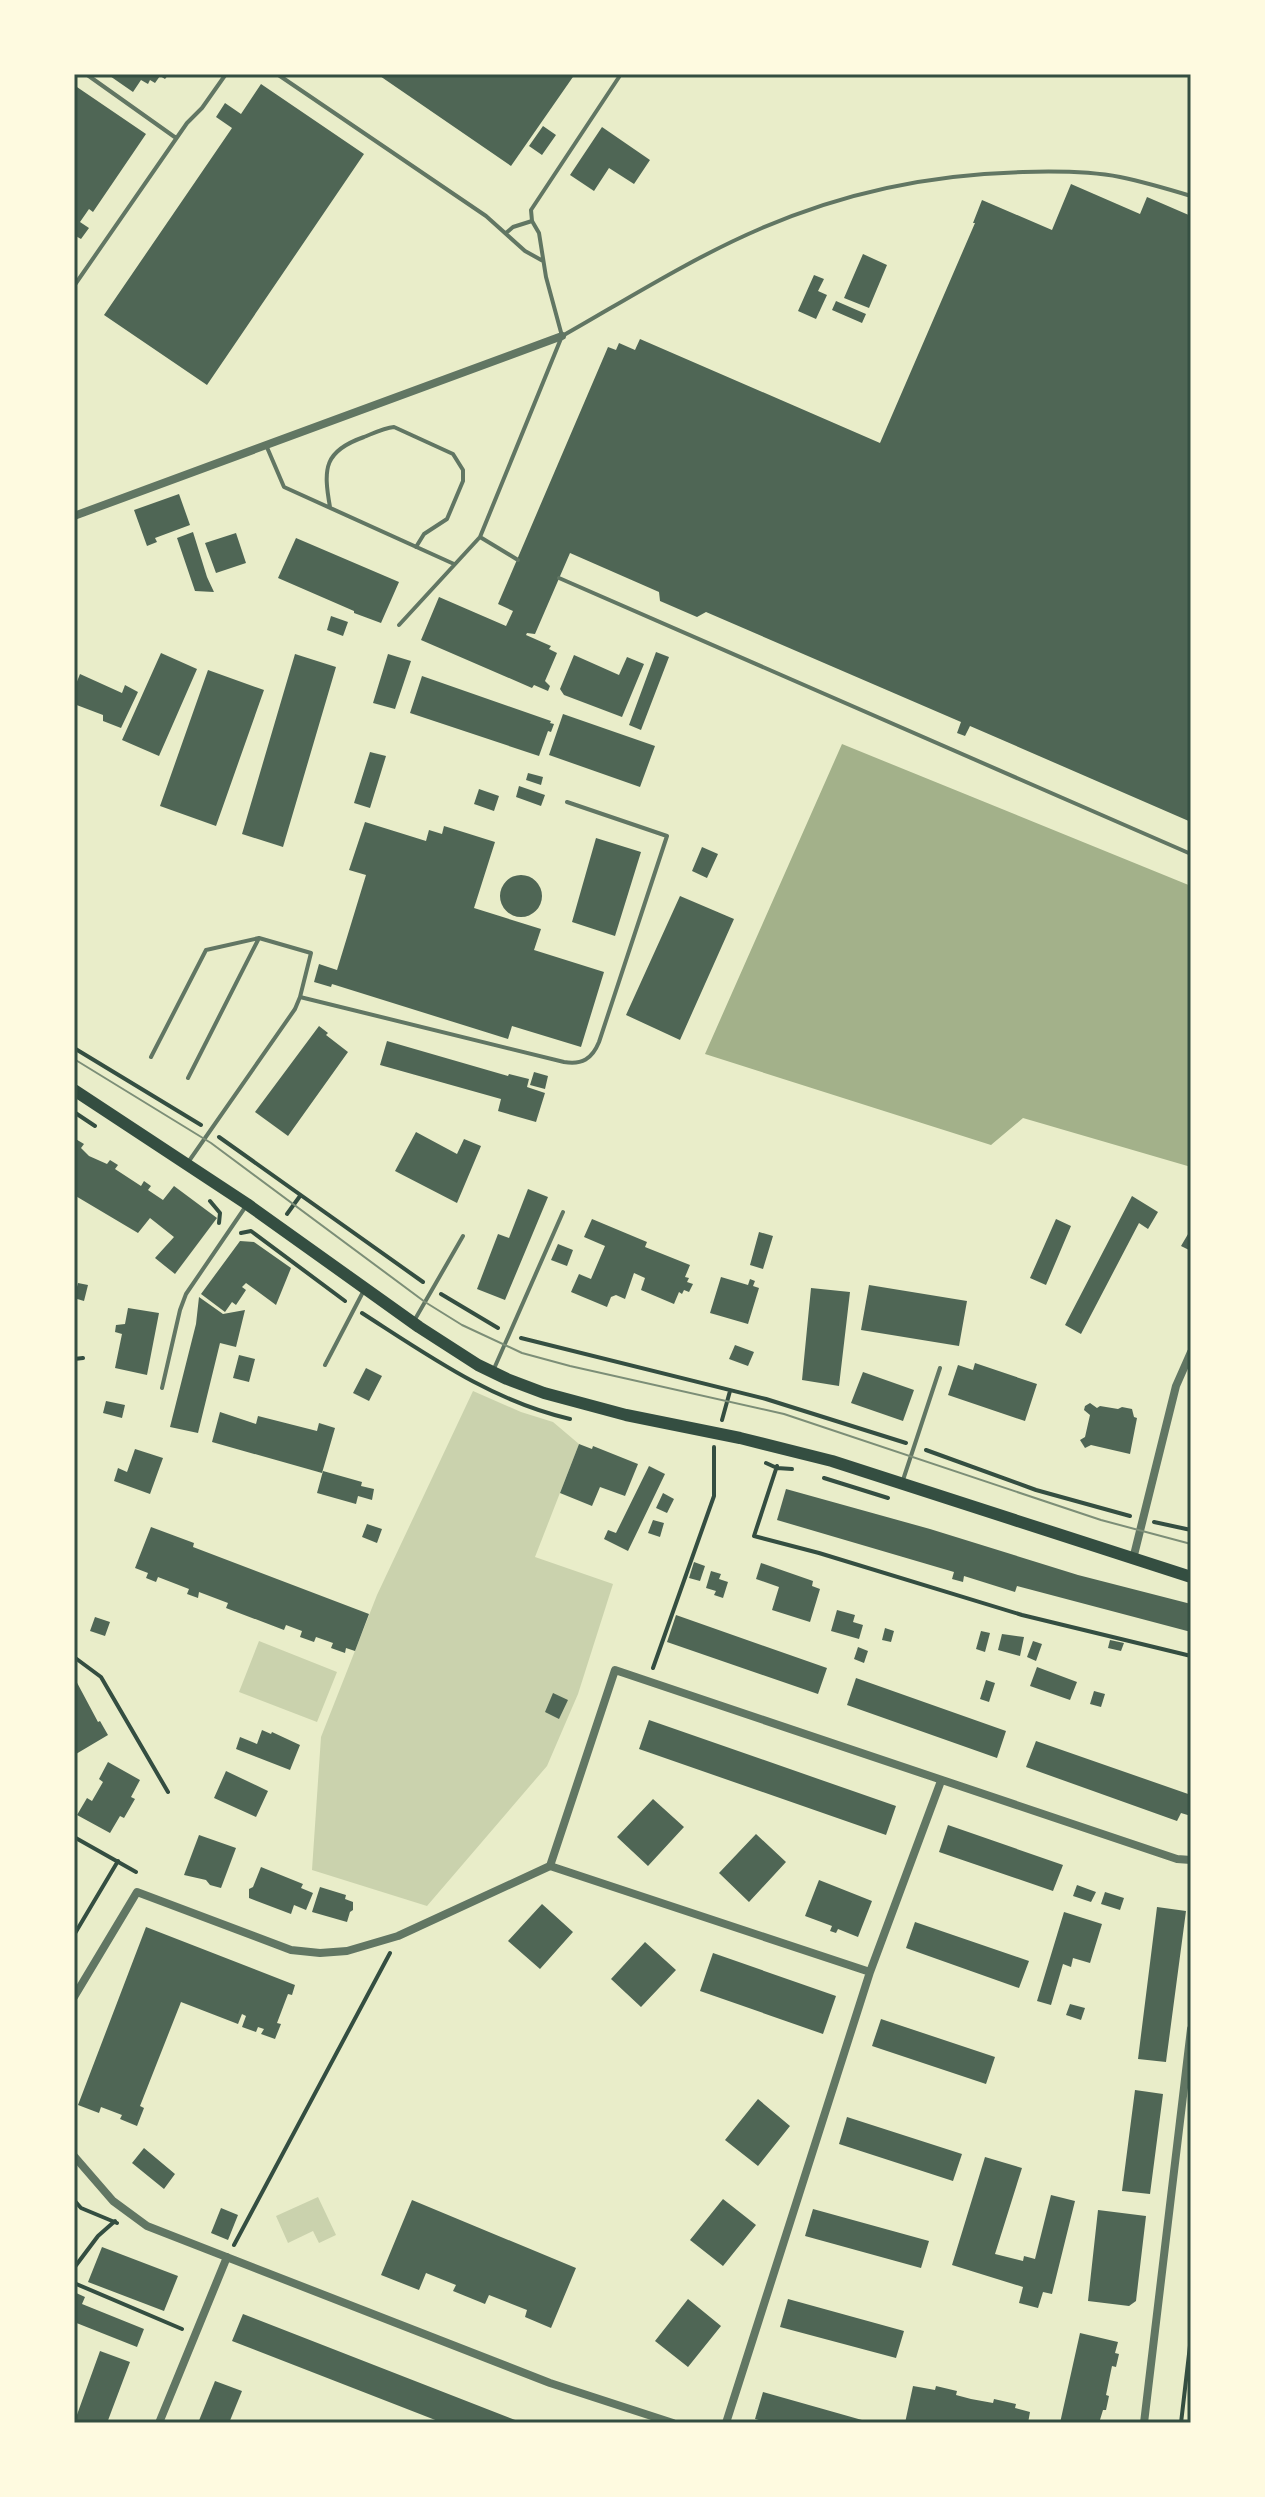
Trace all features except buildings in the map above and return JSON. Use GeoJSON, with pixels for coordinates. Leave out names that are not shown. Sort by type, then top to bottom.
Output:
{"type":"FeatureCollection","features":[{"type":"Feature","properties":{"kind":"main road"},"geometry":{"type":"LineString","coordinates":[[74,1090],[247,1204],[413,1323],[493,1372],[544,1393],[574,1401],[832,1461],[1191,1577]]}},
{"type":"Feature","properties":{"kind":"street"},"geometry":{"type":"LineString","coordinates":[[74,516],[562,336]]}},
{"type":"Feature","properties":{"kind":"street"},"geometry":{"type":"LineString","coordinates":[[1133,1559],[1176,1386],[1191,1352]]}},
{"type":"Feature","properties":{"kind":"street"},"geometry":{"type":"LineString","coordinates":[[550,1866],[615,1670],[1177,1859],[1191,1860]]}},
{"type":"Feature","properties":{"kind":"street"},"geometry":{"type":"LineString","coordinates":[[726,2423],[870,1972],[941,1781]]}},
{"type":"Feature","properties":{"kind":"street"},"geometry":{"type":"LineString","coordinates":[[74,1997],[137,1892],[291,1950],[320,1953],[347,1951],[398,1936],[550,1866],[870,1972]]}},
{"type":"Feature","properties":{"kind":"street"},"geometry":{"type":"LineString","coordinates":[[1144,2423],[1191,2029]]}},
{"type":"Feature","properties":{"kind":"street"},"geometry":{"type":"LineString","coordinates":[[74,2156],[113,2201],[147,2226],[550,2383],[673,2423]]}},
{"type":"Feature","properties":{"kind":"street"},"geometry":{"type":"LineString","coordinates":[[159,2423],[227,2257]]}},
{"type":"Feature","properties":{"kind":"lane"},"geometry":{"type":"LineString","coordinates":[[86,74],[176,138]]}},
{"type":"Feature","properties":{"kind":"lane"},"geometry":{"type":"LineString","coordinates":[[74,286],[176,138],[226,74]]}},
{"type":"Feature","properties":{"kind":"lane"},"geometry":{"type":"LineString","coordinates":[[277,74],[486,216],[525,251],[543,262]]}},
{"type":"Feature","properties":{"kind":"lane"},"geometry":{"type":"LineString","coordinates":[[399,625],[480,537],[562,336],[531,210],[621,74]]}},
{"type":"Feature","properties":{"kind":"lane"},"geometry":{"type":"LineString","coordinates":[[562,336],[660,280],[762,228],[832,202],[888,186],[970,173],[1057,171],[1119,177],[1191,196]]}},
{"type":"Feature","properties":{"kind":"lane"},"geometry":{"type":"LineString","coordinates":[[506,234],[513,227],[532,221]]}},
{"type":"Feature","properties":{"kind":"lane"},"geometry":{"type":"LineString","coordinates":[[330,507],[326,486],[329,460],[334,452],[351,441],[394,427],[445,449],[459,461],[463,481],[447,519],[424,534],[416,547]]}},
{"type":"Feature","properties":{"kind":"lane"},"geometry":{"type":"LineString","coordinates":[[266,445],[284,487],[454,564]]}},
{"type":"Feature","properties":{"kind":"lane"},"geometry":{"type":"LineString","coordinates":[[480,537],[518,560]]}},
{"type":"Feature","properties":{"kind":"lane"},"geometry":{"type":"LineString","coordinates":[[559,578],[1191,854]]}},
{"type":"Feature","properties":{"kind":"lane"},"geometry":{"type":"LineString","coordinates":[[300,997],[564,1062],[583,1062],[591,1057],[599,1042],[667,836],[567,802]]}},
{"type":"Feature","properties":{"kind":"lane"},"geometry":{"type":"LineString","coordinates":[[188,1078],[259,938]]}},
{"type":"Feature","properties":{"kind":"lane"},"geometry":{"type":"LineString","coordinates":[[151,1057],[206,950],[259,938],[311,953],[295,1009],[187,1163]]}},
{"type":"Feature","properties":{"kind":"lane"},"geometry":{"type":"LineString","coordinates":[[162,1388],[183,1302],[195,1278],[247,1204]]}},
{"type":"Feature","properties":{"kind":"lane"},"geometry":{"type":"LineString","coordinates":[[493,1372],[563,1212]]}},
{"type":"Feature","properties":{"kind":"lane"},"geometry":{"type":"LineString","coordinates":[[413,1323],[463,1236]]}},
{"type":"Feature","properties":{"kind":"lane"},"geometry":{"type":"LineString","coordinates":[[325,1365],[364,1290]]}},
{"type":"Feature","properties":{"kind":"lane"},"geometry":{"type":"LineString","coordinates":[[902,1483],[940,1368]]}},
{"type":"Feature","properties":{"kind":"path"},"geometry":{"type":"LineString","coordinates":[[74,1048],[210,1130],[433,1289],[509,1334],[766,1399],[915,1446],[1036,1490],[1191,1530]]}},
{"type":"Feature","properties":{"kind":"path"},"geometry":{"type":"LineString","coordinates":[[74,1112],[100,1129]]}},
{"type":"Feature","properties":{"kind":"path"},"geometry":{"type":"LineString","coordinates":[[207,1198],[220,1213],[218,1223],[239,1234],[251,1231],[266,1241]]}},
{"type":"Feature","properties":{"kind":"path"},"geometry":{"type":"LineString","coordinates":[[74,1359],[83,1358]]}},
{"type":"Feature","properties":{"kind":"path"},"geometry":{"type":"LineString","coordinates":[[782,1448],[754,1536],[1022,1615],[1191,1656]]}},
{"type":"Feature","properties":{"kind":"path"},"geometry":{"type":"LineString","coordinates":[[648,1681],[714,1496],[713,1450],[726,1453]]}},
{"type":"Feature","properties":{"kind":"path"},"geometry":{"type":"LineString","coordinates":[[765,1462],[777,1468],[803,1472]]}},
{"type":"Feature","properties":{"kind":"path"},"geometry":{"type":"LineString","coordinates":[[813,1475],[891,1499]]}},
{"type":"Feature","properties":{"kind":"path"},"geometry":{"type":"LineString","coordinates":[[74,1657],[101,1677],[168,1792]]}},
{"type":"Feature","properties":{"kind":"path"},"geometry":{"type":"LineString","coordinates":[[74,1837],[136,1872]]}},
{"type":"Feature","properties":{"kind":"path"},"geometry":{"type":"LineString","coordinates":[[74,1935],[118,1861]]}},
{"type":"Feature","properties":{"kind":"path"},"geometry":{"type":"LineString","coordinates":[[227,2257],[398,1936]]}},
{"type":"Feature","properties":{"kind":"path"},"geometry":{"type":"LineString","coordinates":[[74,2268],[98,2236],[128,2214]]}},
{"type":"Feature","properties":{"kind":"path"},"geometry":{"type":"LineString","coordinates":[[74,2283],[195,2335]]}},
{"type":"Feature","properties":{"kind":"path"},"geometry":{"type":"LineString","coordinates":[[1181,2423],[1191,2337]]}},
{"type":"Feature","properties":{"kind":"shaded area"},"geometry":{"type":"Polygon","coordinates":[[[842,744],[1191,886],[1191,1167],[1023,1118],[991,1145],[705,1054],[842,744]]]}},
{"type":"Feature","properties":{"kind":"shaded area"},"geometry":{"type":"Polygon","coordinates":[[[473,1391],[553,1422],[579,1444],[535,1557],[613,1584],[578,1694],[547,1766],[427,1906],[312,1870],[321,1737],[377,1595],[473,1391]]]}},
{"type":"Feature","properties":{"kind":"shaded area"},"geometry":{"type":"Polygon","coordinates":[[[259,1641],[337,1672],[317,1722],[239,1692],[259,1641]]]}},
{"type":"Feature","properties":{"kind":"shaded area"},"geometry":{"type":"Polygon","coordinates":[[[318,2197],[336,2235],[319,2243],[313,2231],[288,2243],[276,2216],[318,2197]]]}},
{"type":"Feature","properties":{"kind":"tram line"},"geometry":{"type":"LineString","coordinates":[[74,1059],[211,1143],[425,1302],[462,1325],[522,1353],[784,1414],[1101,1520],[1191,1544]]}}]}
